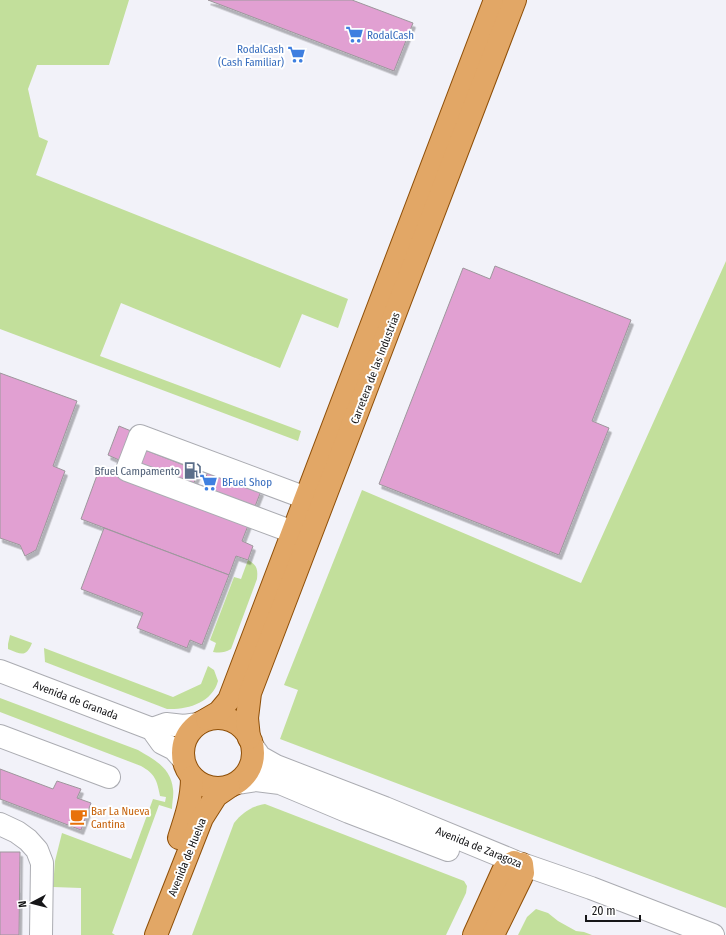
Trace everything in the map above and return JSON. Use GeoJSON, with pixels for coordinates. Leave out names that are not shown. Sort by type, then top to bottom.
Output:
{"type":"FeatureCollection","features":[{"type":"Feature","properties":{"kind":"main road","name":"Carretera de las Industrias"},"geometry":{"type":"LineString","coordinates":[[202,722],[219,712],[229,700],[495,0]]}},
{"type":"Feature","properties":{"kind":"main road","name":"Carretera de las Industrias"},"geometry":{"type":"LineString","coordinates":[[251,742],[247,718],[250,693],[515,0]]}},
{"type":"Feature","properties":{"kind":"main road"},"geometry":{"type":"LineString","coordinates":[[217,718],[226,719],[236,723],[244,729],[251,742],[253,757],[250,767],[245,776],[233,785],[219,789],[200,784],[187,768],[183,749],[185,740],[190,731],[202,722],[217,718]]}},
{"type":"Feature","properties":{"kind":"main road","name":"Avenida de Huelva"},"geometry":{"type":"LineString","coordinates":[[143,935],[188,813],[192,790],[187,768]]}},
{"type":"Feature","properties":{"kind":"main road","name":"Avenida de Huelva"},"geometry":{"type":"LineString","coordinates":[[156,935],[202,818],[216,796],[233,785]]}},
{"type":"Feature","properties":{"kind":"main road"},"geometry":{"type":"LineString","coordinates":[[474,935],[515,869]]}},
{"type":"Feature","properties":{"kind":"main road"},"geometry":{"type":"LineString","coordinates":[[493,935],[515,869]]}},
{"type":"Feature","properties":{"kind":"street"},"geometry":{"type":"LineString","coordinates":[[293,532],[127,470],[137,443],[140,436],[306,498]]}},
{"type":"Feature","properties":{"kind":"street","name":"Avenida de Granada"},"geometry":{"type":"LineString","coordinates":[[0,671],[152,729],[162,743],[174,749],[187,768]]}},
{"type":"Feature","properties":{"kind":"street"},"geometry":{"type":"LineString","coordinates":[[152,729],[166,724],[184,726],[202,722]]}},
{"type":"Feature","properties":{"kind":"street"},"geometry":{"type":"LineString","coordinates":[[0,736],[109,777]]}},
{"type":"Feature","properties":{"kind":"street","name":"Avenida de Zaragoza"},"geometry":{"type":"LineString","coordinates":[[251,742],[260,757],[276,766],[385,808],[515,869],[674,935]]}},
{"type":"Feature","properties":{"kind":"street","name":"Avenida de Zaragoza"},"geometry":{"type":"LineString","coordinates":[[233,785],[256,780],[280,783],[350,812],[515,869],[591,888],[713,935]]}},
{"type":"Feature","properties":{"kind":"street"},"geometry":{"type":"LineString","coordinates":[[0,824],[17,832],[28,840],[37,850],[42,863],[41,935]]}},
{"type":"Feature","properties":{"kind":"green space"},"geometry":{"type":"Polygon","coordinates":[[[0,0],[129,0],[109,65],[37,65],[28,89],[39,137],[48,141],[36,175],[348,299],[338,328],[302,314],[280,368],[121,303],[100,356],[301,431],[298,441],[0,329],[0,0]]]}},
{"type":"Feature","properties":{"kind":"green space"},"geometry":{"type":"Polygon","coordinates":[[[726,261],[726,908],[280,739],[298,690],[284,685],[362,490],[581,583],[726,261]]]}},
{"type":"Feature","properties":{"kind":"green space"},"geometry":{"type":"Polygon","coordinates":[[[248,560],[256,568],[257,579],[231,649],[218,653],[213,652],[216,643],[210,640],[234,577],[241,579],[248,560]]]}},
{"type":"Feature","properties":{"kind":"green space"},"geometry":{"type":"Polygon","coordinates":[[[10,635],[32,643],[28,651],[23,654],[8,649],[10,635]]]}},
{"type":"Feature","properties":{"kind":"green space"},"geometry":{"type":"Polygon","coordinates":[[[44,648],[173,697],[201,684],[208,666],[214,670],[218,681],[215,689],[210,695],[198,704],[183,708],[167,709],[45,662],[44,648]]]}},
{"type":"Feature","properties":{"kind":"green space"},"geometry":{"type":"Polygon","coordinates":[[[0,698],[138,750],[161,765],[169,775],[172,782],[173,791],[172,809],[159,805],[112,933],[115,935],[81,935],[81,888],[53,887],[55,861],[62,833],[131,859],[153,799],[165,802],[166,797],[160,796],[155,778],[141,766],[0,712],[0,698]]]}},
{"type":"Feature","properties":{"kind":"green space"},"geometry":{"type":"Polygon","coordinates":[[[265,804],[464,881],[467,886],[466,893],[446,935],[192,935],[234,823],[248,810],[265,804]]]}},
{"type":"Feature","properties":{"kind":"green space"},"geometry":{"type":"Polygon","coordinates":[[[536,909],[548,913],[558,921],[576,931],[592,935],[518,935],[527,917],[536,909]]]}},
{"type":"Feature","properties":{"kind":"building","name":"RodalCash"},"geometry":{"type":"Polygon","coordinates":[[[208,0],[352,0],[413,23],[394,71],[208,0]]]}},
{"type":"Feature","properties":{"kind":"building"},"geometry":{"type":"Polygon","coordinates":[[[495,266],[631,320],[592,421],[609,428],[559,555],[379,484],[463,268],[490,279],[495,266]]]}},
{"type":"Feature","properties":{"kind":"building"},"geometry":{"type":"Polygon","coordinates":[[[0,373],[77,401],[53,466],[65,471],[36,550],[25,556],[20,545],[0,538],[0,373]]]}},
{"type":"Feature","properties":{"kind":"building"},"geometry":{"type":"Polygon","coordinates":[[[119,426],[131,431],[119,460],[108,455],[119,426]]]}},
{"type":"Feature","properties":{"kind":"building"},"geometry":{"type":"Polygon","coordinates":[[[145,450],[199,471],[193,485],[140,465],[145,450]]]}},
{"type":"Feature","properties":{"kind":"building"},"geometry":{"type":"Polygon","coordinates":[[[100,467],[249,523],[242,541],[253,546],[248,560],[236,556],[229,575],[81,519],[100,467]]]}},
{"type":"Feature","properties":{"kind":"building"},"geometry":{"type":"Polygon","coordinates":[[[208,471],[216,474],[209,492],[202,489],[208,471]]]}},
{"type":"Feature","properties":{"kind":"building"},"geometry":{"type":"Polygon","coordinates":[[[217,474],[261,491],[254,509],[210,492],[217,474]]]}},
{"type":"Feature","properties":{"kind":"building"},"geometry":{"type":"Polygon","coordinates":[[[104,528],[229,575],[202,645],[190,640],[187,648],[137,628],[143,613],[81,589],[104,528]]]}},
{"type":"Feature","properties":{"kind":"building"},"geometry":{"type":"Polygon","coordinates":[[[0,769],[53,789],[57,781],[81,789],[77,798],[91,803],[81,830],[0,799],[0,769]]]}},
{"type":"Feature","properties":{"kind":"building"},"geometry":{"type":"Polygon","coordinates":[[[0,852],[20,852],[19,935],[0,935],[0,852]]]}},
{"type":"Feature","properties":{"kind":"place","name":"RodalCash"},"geometry":{"type":"Point","coordinates":[354,35]}},
{"type":"Feature","properties":{"kind":"place","name":"RodalCash (Cash Familiar)"},"geometry":{"type":"Point","coordinates":[297,55]}},
{"type":"Feature","properties":{"kind":"place","name":"Bfuel Campamento"},"geometry":{"type":"Point","coordinates":[193,471]}},
{"type":"Feature","properties":{"kind":"place","name":"BFuel Shop"},"geometry":{"type":"Point","coordinates":[209,482]}},
{"type":"Feature","properties":{"kind":"place","name":"Bar La Nueva Cantina"},"geometry":{"type":"Point","coordinates":[78,817]}}]}
